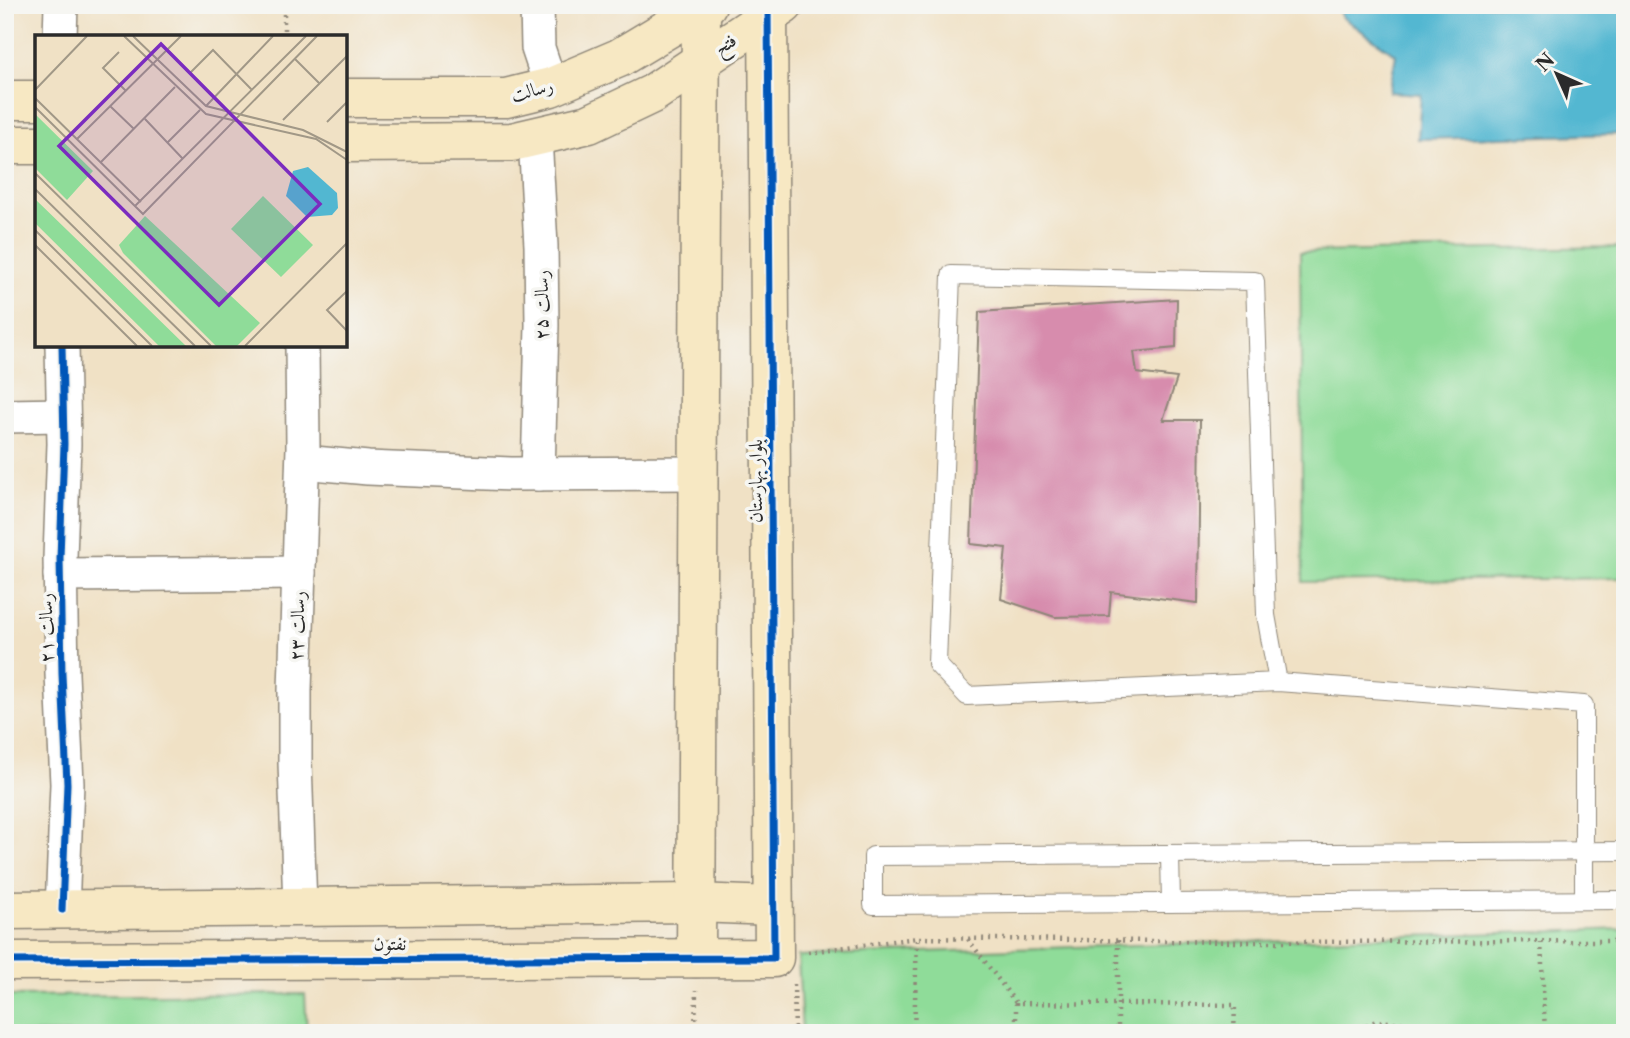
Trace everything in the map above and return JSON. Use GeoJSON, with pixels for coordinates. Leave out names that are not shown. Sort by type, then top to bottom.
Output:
{"type":"FeatureCollection","features":[{"type":"Feature","properties":{"kind":"street"},"geometry":{"type":"LineString","coordinates":[[60,35],[61,5]]}},
{"type":"Feature","properties":{"kind":"street"},"geometry":{"type":"LineString","coordinates":[[537,5],[538,48],[551,87]]}},
{"type":"Feature","properties":{"kind":"street"},"geometry":{"type":"LineString","coordinates":[[696,958],[700,61],[703,7]]}},
{"type":"Feature","properties":{"kind":"street","name":"رسالت"},"geometry":{"type":"LineString","coordinates":[[346,98],[506,98],[551,87],[619,58],[703,7]]}},
{"type":"Feature","properties":{"kind":"street","name":"فتح"},"geometry":{"type":"LineString","coordinates":[[700,61],[773,9]]}},
{"type":"Feature","properties":{"kind":"street","name":"بلوار بهارستان"},"geometry":{"type":"LineString","coordinates":[[773,9],[773,906],[790,965]]}},
{"type":"Feature","properties":{"kind":"street"},"geometry":{"type":"LineString","coordinates":[[346,143],[512,142],[535,137],[589,124],[652,94],[700,61]]}},
{"type":"Feature","properties":{"kind":"street"},"geometry":{"type":"LineString","coordinates":[[5,100],[35,100]]}},
{"type":"Feature","properties":{"kind":"street","name":"رسالت ۲۵"},"geometry":{"type":"LineString","coordinates":[[535,137],[542,325],[537,474]]}},
{"type":"Feature","properties":{"kind":"street"},"geometry":{"type":"LineString","coordinates":[[5,145],[35,145]]}},
{"type":"Feature","properties":{"kind":"street","name":"رسالت ۲۱"},"geometry":{"type":"LineString","coordinates":[[62,346],[62,674],[67,784],[62,910]]}},
{"type":"Feature","properties":{"kind":"street","name":"رسالت ۲۳"},"geometry":{"type":"LineString","coordinates":[[300,907],[295,726],[303,462],[302,346]]}},
{"type":"Feature","properties":{"kind":"street"},"geometry":{"type":"LineString","coordinates":[[5,416],[63,415]]}},
{"type":"Feature","properties":{"kind":"street"},"geometry":{"type":"LineString","coordinates":[[303,462],[392,469],[537,474],[698,473]]}},
{"type":"Feature","properties":{"kind":"street"},"geometry":{"type":"LineString","coordinates":[[61,575],[299,573]]}},
{"type":"Feature","properties":{"kind":"street","name":"نفتون"},"geometry":{"type":"LineString","coordinates":[[5,910],[697,903],[773,906]]}},
{"type":"Feature","properties":{"kind":"street","name":"نفتون"},"geometry":{"type":"LineString","coordinates":[[5,961],[696,958],[790,965]]}},
{"type":"Feature","properties":{"kind":"lane"},"geometry":{"type":"LineString","coordinates":[[1278,682],[1266,615],[1255,281],[951,275],[937,664],[967,695],[1278,682],[1584,705],[1584,900]]}},
{"type":"Feature","properties":{"kind":"lane"},"geometry":{"type":"LineString","coordinates":[[1625,851],[873,856],[873,905],[1625,900]]}},
{"type":"Feature","properties":{"kind":"lane"},"geometry":{"type":"LineString","coordinates":[[1170,854],[1171,903]]}},
{"type":"Feature","properties":{"kind":"path"},"geometry":{"type":"LineString","coordinates":[[284,35],[284,10],[289,5]]}},
{"type":"Feature","properties":{"kind":"path"},"geometry":{"type":"LineString","coordinates":[[914,1033],[917,938]]}},
{"type":"Feature","properties":{"kind":"path"},"geometry":{"type":"LineString","coordinates":[[795,1033],[790,965],[808,951],[917,938],[1625,941]]}},
{"type":"Feature","properties":{"kind":"path"},"geometry":{"type":"LineString","coordinates":[[968,939],[1016,1003],[1016,1033]]}},
{"type":"Feature","properties":{"kind":"path"},"geometry":{"type":"LineString","coordinates":[[1118,940],[1118,1033]]}},
{"type":"Feature","properties":{"kind":"path"},"geometry":{"type":"LineString","coordinates":[[1541,942],[1545,1033]]}},
{"type":"Feature","properties":{"kind":"path"},"geometry":{"type":"LineString","coordinates":[[1016,1003],[1235,1005],[1234,1033]]}},
{"type":"Feature","properties":{"kind":"path"},"geometry":{"type":"LineString","coordinates":[[1348,1033],[1376,1021],[1414,1024],[1427,1033]]}},
{"type":"Feature","properties":{"kind":"green space"},"geometry":{"type":"Polygon","coordinates":[[[1625,247],[1625,578],[1303,582],[1300,252],[1625,247]]]}},
{"type":"Feature","properties":{"kind":"green space"},"geometry":{"type":"Polygon","coordinates":[[[1625,929],[1625,1033],[802,1033],[798,956],[1625,929]]]}},
{"type":"Feature","properties":{"kind":"green space"},"geometry":{"type":"Polygon","coordinates":[[[305,994],[307,1033],[5,1033],[5,996],[305,994]]]}},
{"type":"Feature","properties":{"kind":"water"},"geometry":{"type":"Polygon","coordinates":[[[1337,5],[1625,5],[1625,134],[1418,139],[1421,94],[1389,92],[1396,55],[1342,17],[1337,5]]]}},
{"type":"Feature","properties":{"kind":"building"},"geometry":{"type":"Polygon","coordinates":[[[1177,299],[1176,348],[1134,352],[1137,373],[1177,378],[1163,420],[1200,420],[1198,603],[1111,592],[1109,616],[1055,617],[1001,599],[1006,548],[971,544],[979,312],[1177,299]]]}},
{"type":"Feature","properties":{"kind":"cycle path"},"geometry":{"type":"LineString","coordinates":[[5,961],[774,958],[768,5]]}},
{"type":"Feature","properties":{"kind":"cycle path"},"geometry":{"type":"LineString","coordinates":[[62,346],[64,444],[60,558],[67,784],[62,910]]}}]}
